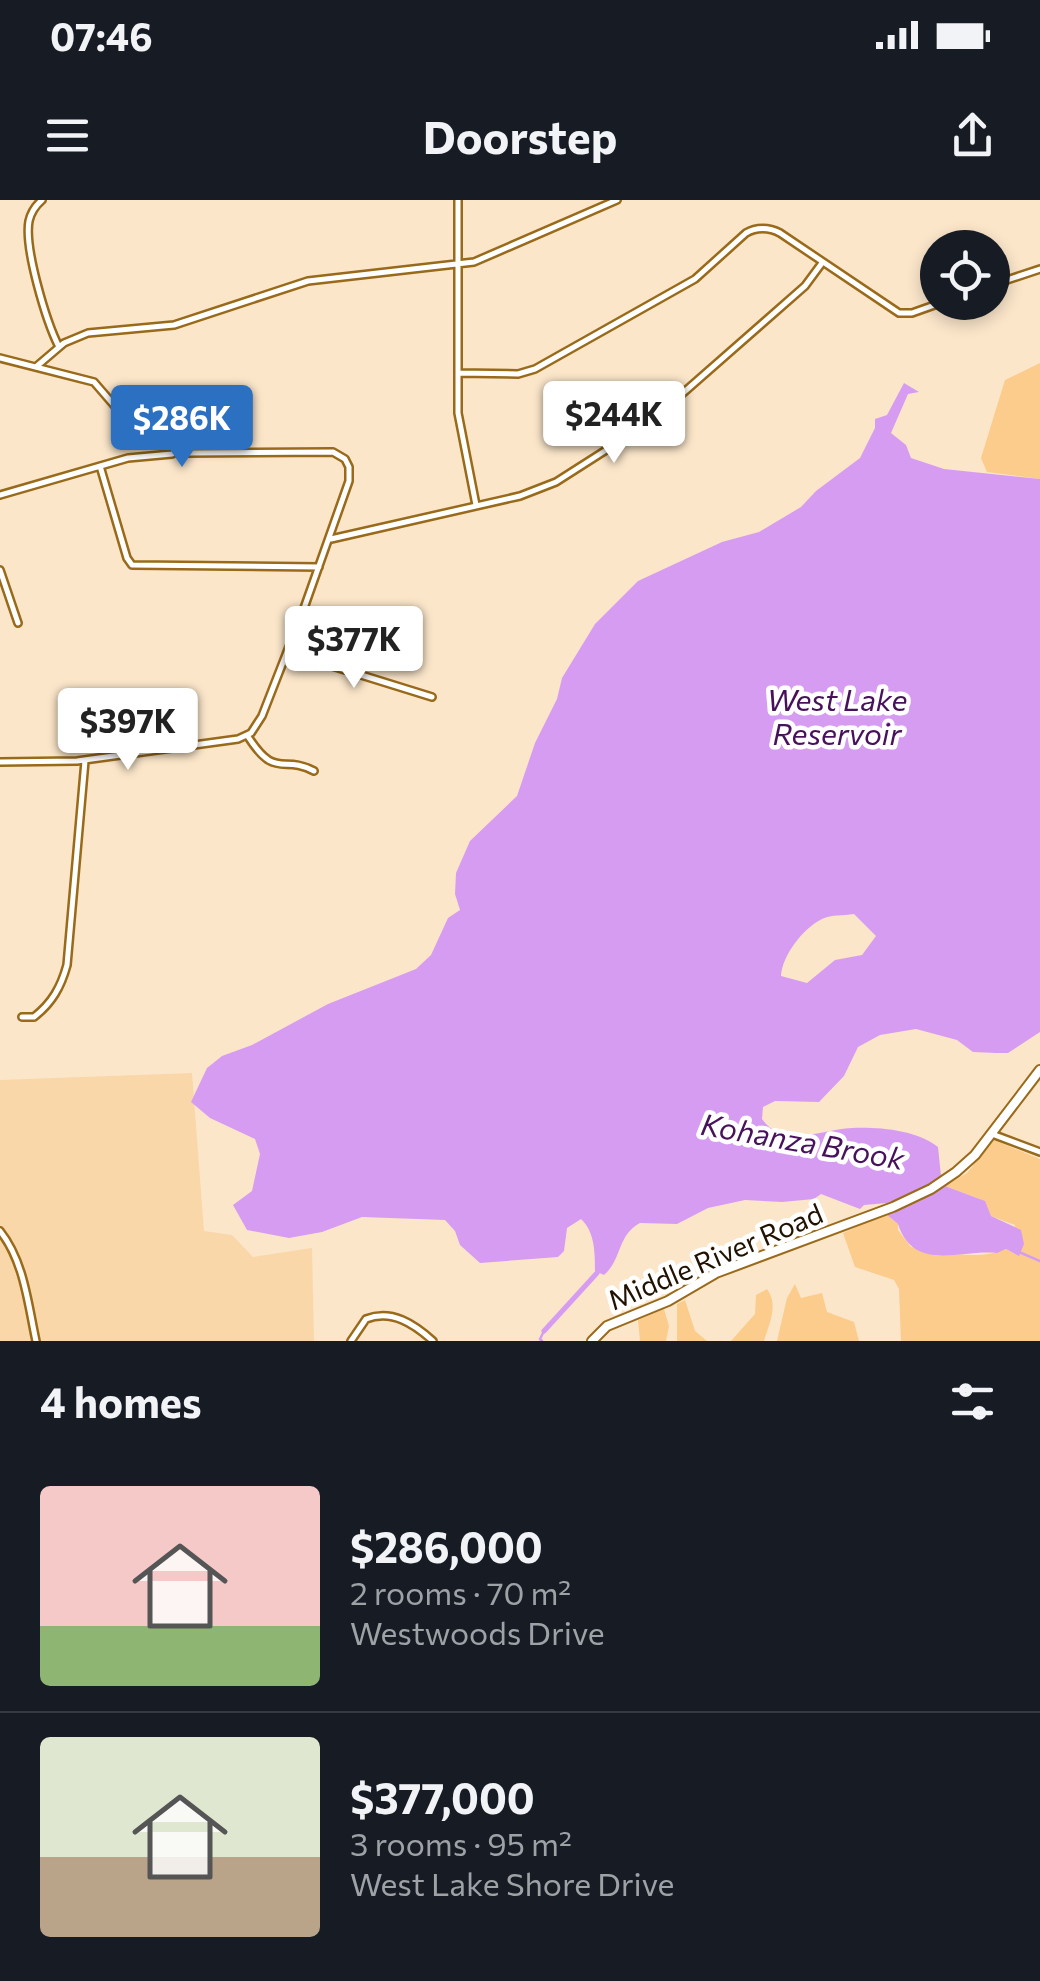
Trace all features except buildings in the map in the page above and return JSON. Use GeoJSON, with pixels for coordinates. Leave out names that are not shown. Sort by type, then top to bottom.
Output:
{"type":"FeatureCollection","features":[{"type":"Feature","properties":{"kind":"main road","name":"Middle River Road"},"geometry":{"type":"LineString","coordinates":[[592,1341],[607,1326],[668,1301],[709,1276],[919,1195],[960,1169],[1040,1070]]}},
{"type":"Feature","properties":{"kind":"street"},"geometry":{"type":"LineString","coordinates":[[42,200],[31,214],[28,233],[46,318],[58,346]]}},
{"type":"Feature","properties":{"kind":"street"},"geometry":{"type":"LineString","coordinates":[[458,200],[459,425],[476,506]]}},
{"type":"Feature","properties":{"kind":"street"},"geometry":{"type":"LineString","coordinates":[[36,367],[58,346],[88,333],[178,324],[303,282],[474,262],[617,200]]}},
{"type":"Feature","properties":{"kind":"street"},"geometry":{"type":"LineString","coordinates":[[458,374],[518,374],[535,368],[695,279],[749,231],[776,230],[903,314],[920,309]]}},
{"type":"Feature","properties":{"kind":"street"},"geometry":{"type":"LineString","coordinates":[[331,538],[545,487],[650,422],[805,286],[822,263]]}},
{"type":"Feature","properties":{"kind":"street"},"geometry":{"type":"LineString","coordinates":[[1010,279],[1040,269]]}},
{"type":"Feature","properties":{"kind":"street"},"geometry":{"type":"LineString","coordinates":[[0,358],[94,382],[121,416],[180,450],[192,454],[340,454],[348,461],[350,477],[288,652],[262,716],[247,736],[85,760],[0,762]]}},
{"type":"Feature","properties":{"kind":"street"},"geometry":{"type":"LineString","coordinates":[[0,495],[100,466],[180,450]]}},
{"type":"Feature","properties":{"kind":"street"},"geometry":{"type":"LineString","coordinates":[[100,466],[132,565],[320,567]]}},
{"type":"Feature","properties":{"kind":"street"},"geometry":{"type":"LineString","coordinates":[[0,570],[18,623]]}},
{"type":"Feature","properties":{"kind":"street"},"geometry":{"type":"LineString","coordinates":[[288,652],[432,697]]}},
{"type":"Feature","properties":{"kind":"street"},"geometry":{"type":"LineString","coordinates":[[247,736],[272,764],[314,771]]}},
{"type":"Feature","properties":{"kind":"street"},"geometry":{"type":"LineString","coordinates":[[22,1017],[34,1017],[47,1006],[67,965],[85,760]]}},
{"type":"Feature","properties":{"kind":"street"},"geometry":{"type":"LineString","coordinates":[[992,1134],[1040,1152]]}},
{"type":"Feature","properties":{"kind":"street"},"geometry":{"type":"LineString","coordinates":[[0,1231],[16,1255],[36,1341]]}},
{"type":"Feature","properties":{"kind":"street"},"geometry":{"type":"LineString","coordinates":[[351,1341],[366,1319],[382,1315],[408,1322],[433,1341]]}},
{"type":"Feature","properties":{"kind":"shaded area"},"geometry":{"type":"Polygon","coordinates":[[[1040,363],[1040,479],[987,472],[981,458],[1005,380],[1040,363]]]}},
{"type":"Feature","properties":{"kind":"shaded area"},"geometry":{"type":"Polygon","coordinates":[[[192,1073],[204,1231],[232,1235],[253,1257],[312,1248],[314,1341],[0,1341],[0,1080],[192,1073]]]}},
{"type":"Feature","properties":{"kind":"shaded area"},"geometry":{"type":"Polygon","coordinates":[[[994,1140],[1040,1159],[1040,1341],[901,1341],[899,1289],[894,1280],[855,1267],[843,1233],[886,1214],[898,1224],[911,1247],[972,1255],[1006,1249],[1015,1254],[1015,1225],[991,1216],[980,1199],[945,1186],[967,1173],[994,1140]]]}},
{"type":"Feature","properties":{"kind":"shaded area"},"geometry":{"type":"Polygon","coordinates":[[[795,1284],[801,1298],[822,1293],[827,1312],[854,1322],[859,1341],[777,1341],[787,1298],[795,1284]]]}},
{"type":"Feature","properties":{"kind":"shaded area"},"geometry":{"type":"Polygon","coordinates":[[[767,1289],[773,1308],[764,1341],[731,1341],[755,1314],[756,1295],[767,1289]]]}},
{"type":"Feature","properties":{"kind":"shaded area"},"geometry":{"type":"Polygon","coordinates":[[[685,1300],[695,1331],[707,1341],[677,1341],[677,1304],[685,1300]]]}},
{"type":"Feature","properties":{"kind":"shaded area"},"geometry":{"type":"Polygon","coordinates":[[[664,1309],[669,1326],[666,1341],[640,1341],[638,1320],[664,1309]]]}},
{"type":"Feature","properties":{"kind":"water","name":"West Lake Reservoir"},"geometry":{"type":"Polygon","coordinates":[[[904,383],[919,392],[908,394],[891,433],[906,445],[911,458],[944,469],[1040,479],[1040,1032],[1008,1053],[973,1052],[957,1040],[916,1029],[880,1035],[858,1047],[844,1076],[819,1102],[775,1101],[763,1107],[762,1119],[781,1134],[792,1136],[852,1128],[909,1133],[938,1147],[941,1176],[916,1192],[860,1209],[821,1194],[814,1199],[782,1202],[745,1200],[708,1208],[677,1224],[640,1223],[627,1234],[604,1275],[595,1271],[592,1236],[581,1219],[567,1228],[564,1251],[558,1257],[480,1263],[460,1245],[445,1220],[362,1217],[322,1232],[289,1238],[247,1230],[233,1205],[252,1191],[260,1154],[255,1139],[210,1118],[191,1102],[207,1068],[222,1056],[252,1045],[328,1004],[416,969],[431,955],[448,918],[460,910],[455,894],[456,873],[470,841],[517,796],[562,678],[595,624],[638,581],[722,542],[759,532],[801,507],[860,458],[875,428],[875,419],[887,415],[904,383]],[[854,914],[822,919],[795,943],[781,976],[807,983],[835,960],[862,955],[876,936],[854,914]]]}},
{"type":"Feature","properties":{"kind":"water"},"geometry":{"type":"Polygon","coordinates":[[[945,1186],[985,1201],[991,1216],[1021,1230],[1024,1244],[1019,1256],[1006,1249],[997,1253],[940,1255],[915,1249],[886,1214],[945,1186]]]}},
{"type":"Feature","properties":{"kind":"waterway","name":"Kohanza Brook"},"geometry":{"type":"LineString","coordinates":[[1019,1252],[1040,1261]]}},
{"type":"Feature","properties":{"kind":"waterway","name":"Kohanza Brook"},"geometry":{"type":"LineString","coordinates":[[544,1331],[597,1273]]}},
{"type":"Feature","properties":{"kind":"waterway","name":"Kohanza Brook"},"geometry":{"type":"LineString","coordinates":[[542,1341],[544,1331]]}}]}
